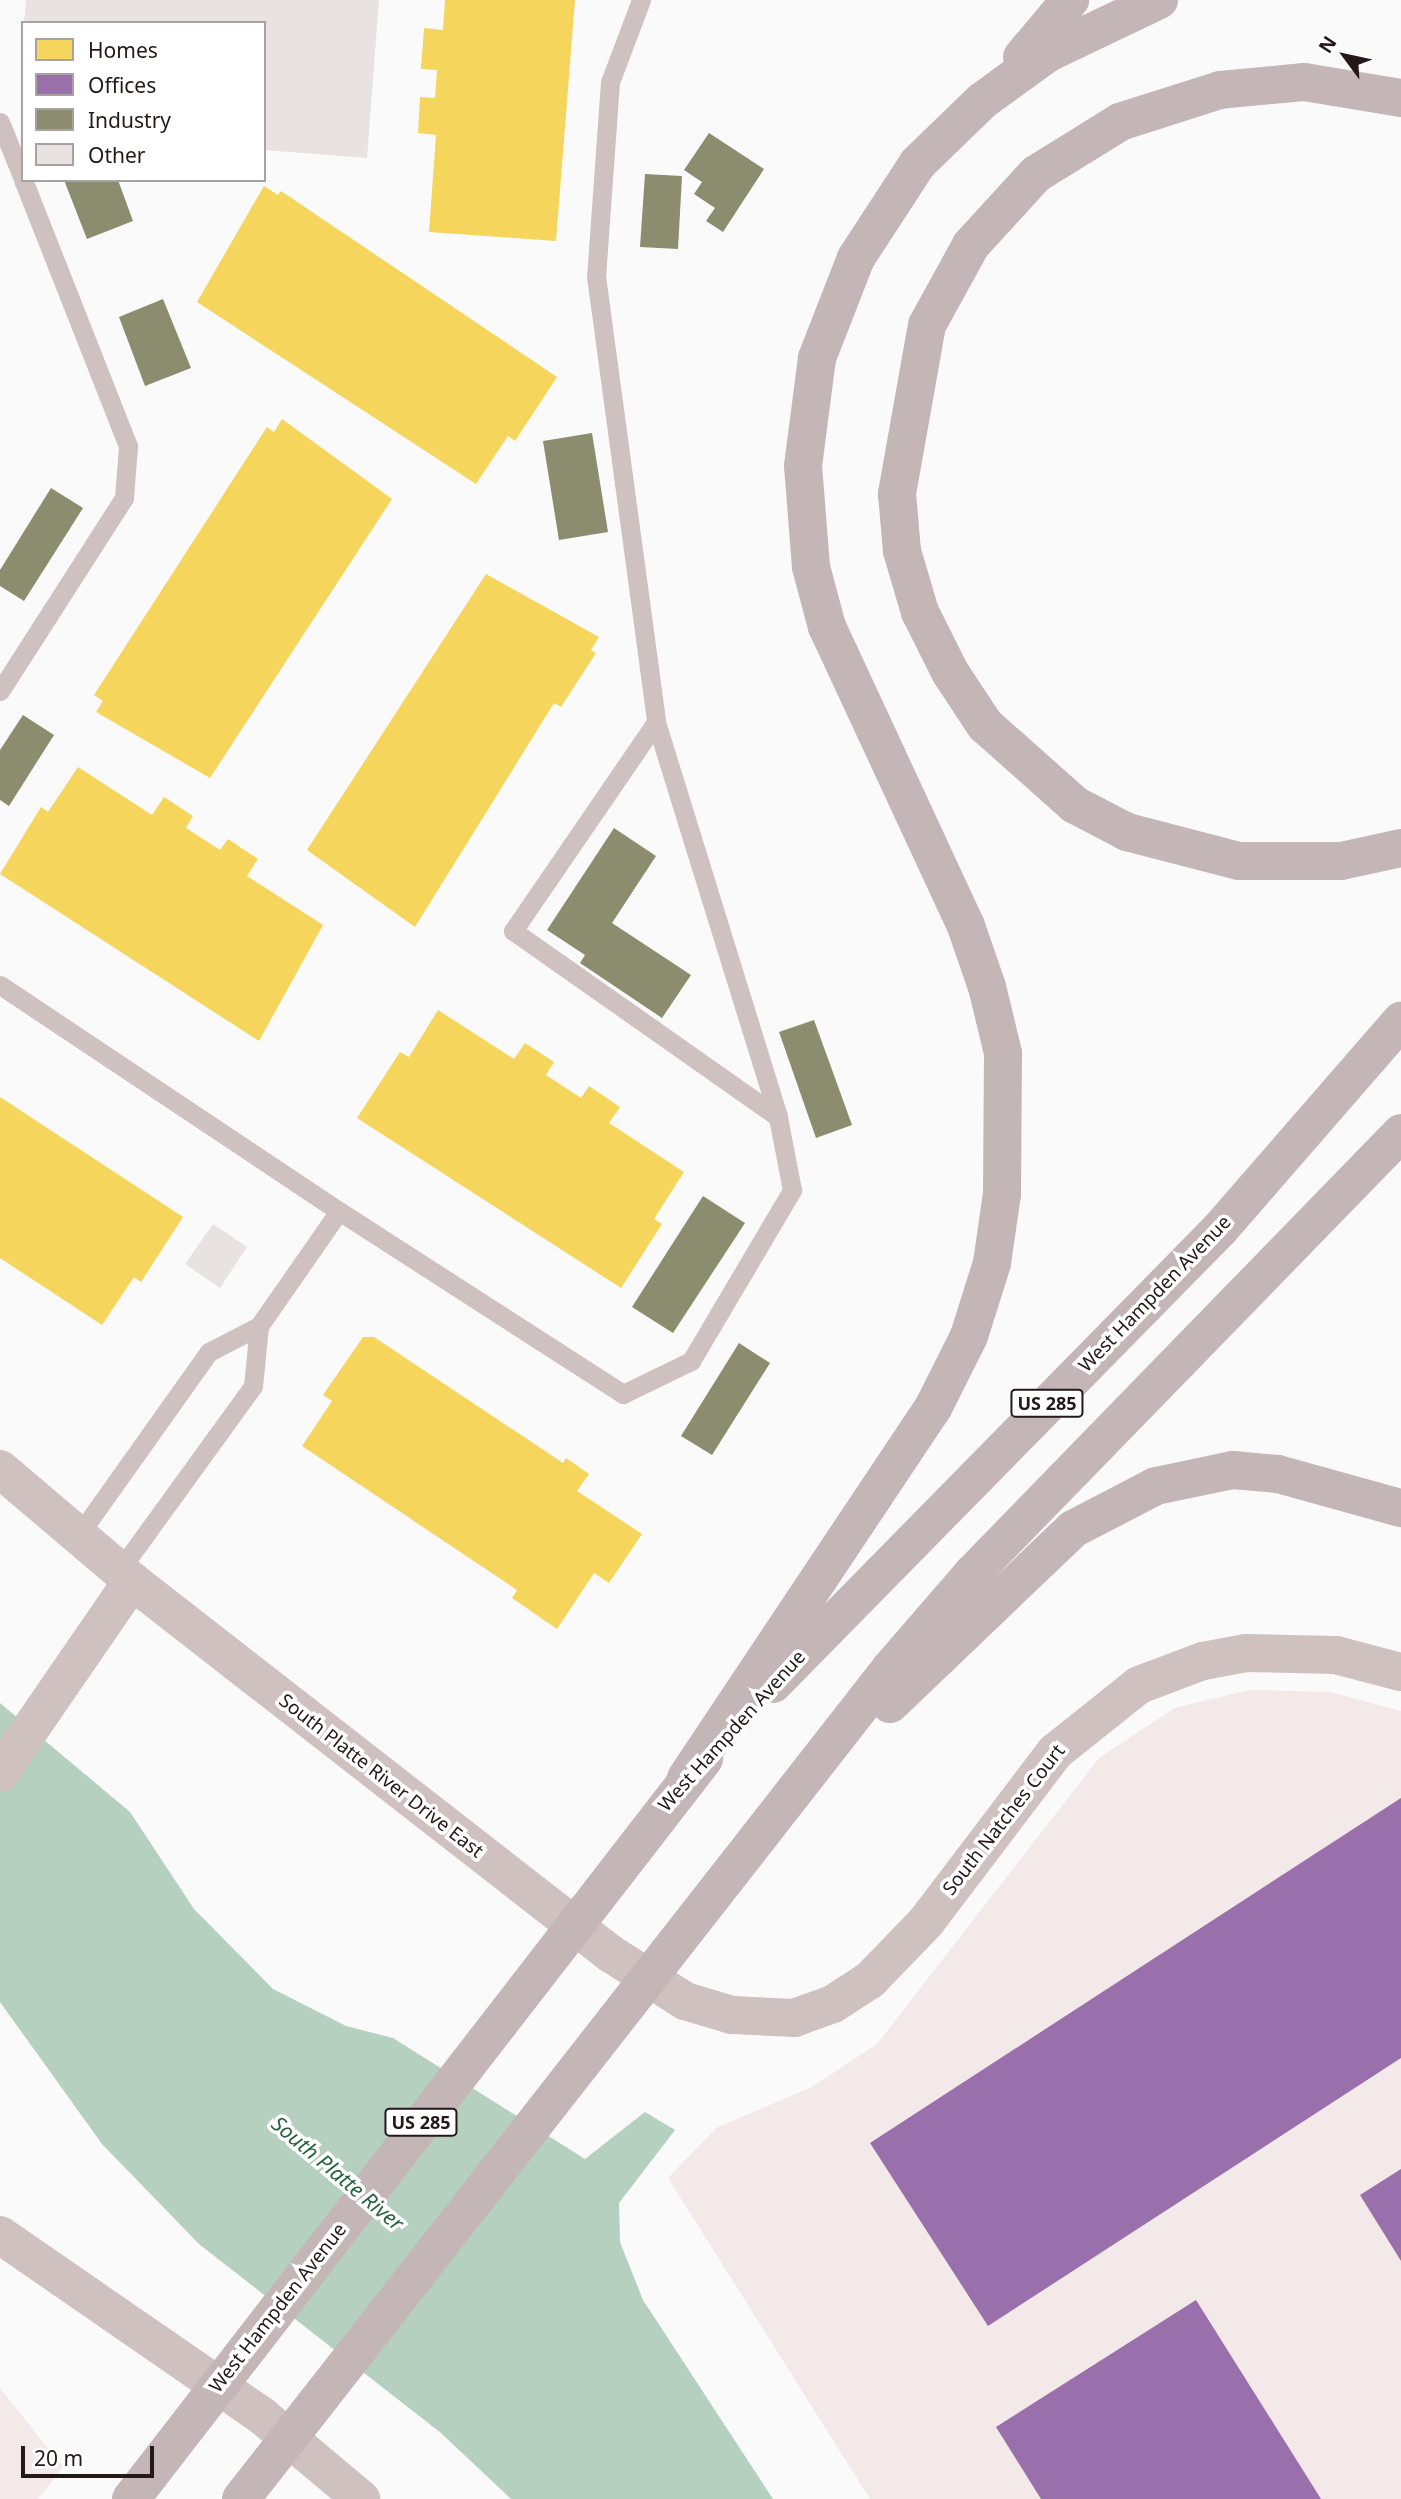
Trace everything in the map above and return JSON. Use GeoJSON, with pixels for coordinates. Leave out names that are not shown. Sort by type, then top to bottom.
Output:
{"type":"FeatureCollection","features":[{"type":"Feature","properties":{"kind":"highway"},"geometry":{"type":"LineString","coordinates":[[686,1778],[933,1408],[968,1336],[992,1263],[1007,1117],[1003,1053],[987,987],[966,926],[827,627],[803,517],[807,412],[834,307],[885,206],[1070,0]]}},
{"type":"Feature","properties":{"kind":"highway"},"geometry":{"type":"LineString","coordinates":[[982,101],[1048,53],[1159,0]]}},
{"type":"Feature","properties":{"kind":"highway"},"geometry":{"type":"LineString","coordinates":[[1401,98],[1304,82],[1220,90],[1120,122],[1035,174],[971,245],[927,325],[901,441],[897,494],[902,551],[920,612],[950,672],[985,725],[1075,805],[1138,836],[1239,861],[1341,861],[1401,848]]}},
{"type":"Feature","properties":{"kind":"highway","name":"West Hampden Avenue"},"geometry":{"type":"LineString","coordinates":[[131,2499],[686,1778],[898,1551],[1220,1229],[1401,1021]]}},
{"type":"Feature","properties":{"kind":"highway"},"geometry":{"type":"LineString","coordinates":[[241,2499],[750,1843],[973,1573],[1401,1133]]}},
{"type":"Feature","properties":{"kind":"highway"},"geometry":{"type":"LineString","coordinates":[[750,1843],[1039,1557],[1115,1504],[1167,1482],[1233,1470],[1278,1474],[1401,1508]]}},
{"type":"Feature","properties":{"kind":"street","name":"South Platte River Drive East"},"geometry":{"type":"LineString","coordinates":[[0,1469],[126,1576],[650,1982],[708,2010],[794,2018]]}},
{"type":"Feature","properties":{"kind":"street"},"geometry":{"type":"LineString","coordinates":[[0,1773],[74,1665],[126,1576]]}},
{"type":"Feature","properties":{"kind":"street","name":"South Natches Court"},"geometry":{"type":"LineString","coordinates":[[794,2018],[834,2004],[870,1980],[926,1922],[1055,1752],[1139,1685],[1203,1661],[1246,1653],[1336,1655],[1401,1672]]}},
{"type":"Feature","properties":{"kind":"street"},"geometry":{"type":"LineString","coordinates":[[0,2235],[261,2415],[361,2499]]}},
{"type":"Feature","properties":{"kind":"lane"},"geometry":{"type":"LineString","coordinates":[[0,985],[339,1211],[623,1394],[691,1361],[792,1190],[778,1117],[656,722],[596,276],[610,82],[641,0]]}},
{"type":"Feature","properties":{"kind":"lane"},"geometry":{"type":"LineString","coordinates":[[0,122],[21,175]]}},
{"type":"Feature","properties":{"kind":"lane"},"geometry":{"type":"LineString","coordinates":[[0,691],[124,498],[128,446],[24,182]]}},
{"type":"Feature","properties":{"kind":"lane"},"geometry":{"type":"LineString","coordinates":[[656,722],[513,932],[778,1117]]}},
{"type":"Feature","properties":{"kind":"lane"},"geometry":{"type":"LineString","coordinates":[[78,1536],[209,1352],[259,1326],[339,1211]]}},
{"type":"Feature","properties":{"kind":"lane"},"geometry":{"type":"LineString","coordinates":[[126,1576],[253,1386],[259,1326]]}},
{"type":"Feature","properties":{"kind":"shaded area"},"geometry":{"type":"Polygon","coordinates":[[[1249,1690],[1330,1692],[1401,1711],[1401,2499],[870,2499],[668,2178],[716,2128],[812,2087],[877,2044],[1099,1758],[1175,1708],[1249,1690]]]}},
{"type":"Feature","properties":{"kind":"shaded area"},"geometry":{"type":"Polygon","coordinates":[[[0,2388],[63,2467],[38,2499],[0,2499],[0,2388]]]}},
{"type":"Feature","properties":{"kind":"water","name":"South Platte River"},"geometry":{"type":"Polygon","coordinates":[[[0,1703],[130,1812],[194,1909],[273,1989],[346,2026],[393,2038],[585,2159],[645,2112],[675,2130],[619,2203],[620,2242],[643,2300],[773,2499],[511,2499],[441,2433],[199,2244],[102,2144],[0,2002],[0,1703]]]}},
{"type":"Feature","properties":{"kind":"building: Homes"},"geometry":{"type":"Polygon","coordinates":[[[445,0],[575,0],[556,241],[429,232],[436,135],[418,133],[420,97],[435,98],[437,70],[421,69],[424,28],[443,30],[445,0]]]}},
{"type":"Feature","properties":{"kind":"building: Homes"},"geometry":{"type":"Polygon","coordinates":[[[264,186],[278,195],[281,191],[557,377],[515,441],[508,436],[476,484],[197,302],[264,186]]]}},
{"type":"Feature","properties":{"kind":"building: Homes"},"geometry":{"type":"Polygon","coordinates":[[[282,419],[392,499],[210,778],[96,712],[103,701],[94,695],[267,427],[274,432],[282,419]]]}},
{"type":"Feature","properties":{"kind":"building: Homes"},"geometry":{"type":"Polygon","coordinates":[[[486,574],[599,637],[591,650],[596,653],[561,707],[554,703],[415,927],[307,850],[486,574]]]}},
{"type":"Feature","properties":{"kind":"building: Homes"},"geometry":{"type":"Polygon","coordinates":[[[78,767],[152,815],[164,797],[193,816],[186,828],[220,850],[228,839],[258,859],[247,876],[323,925],[259,1041],[0,874],[41,807],[48,812],[78,767]]]}},
{"type":"Feature","properties":{"kind":"building: Homes"},"geometry":{"type":"Polygon","coordinates":[[[438,1010],[514,1059],[525,1043],[554,1062],[546,1075],[581,1098],[589,1086],[620,1107],[609,1123],[684,1172],[654,1219],[662,1224],[621,1288],[357,1118],[400,1052],[409,1057],[438,1010]]]}},
{"type":"Feature","properties":{"kind":"building: Homes"},"geometry":{"type":"Polygon","coordinates":[[[0,1097],[183,1217],[141,1282],[134,1277],[102,1325],[0,1258],[0,1097]]]}},
{"type":"Feature","properties":{"kind":"building: Homes"},"geometry":{"type":"Polygon","coordinates":[[[363,1337],[374,1337],[563,1463],[566,1458],[589,1474],[577,1491],[642,1534],[609,1583],[594,1573],[557,1629],[512,1598],[517,1590],[302,1446],[332,1401],[323,1395],[363,1337]]]}},
{"type":"Feature","properties":{"kind":"building: Offices"},"geometry":{"type":"Polygon","coordinates":[[[1401,1798],[1401,2058],[988,2326],[870,2143],[1401,1798]]]}},
{"type":"Feature","properties":{"kind":"building: Offices"},"geometry":{"type":"Polygon","coordinates":[[[1401,2169],[1401,2261],[1360,2195],[1401,2169]]]}},
{"type":"Feature","properties":{"kind":"building: Offices"},"geometry":{"type":"Polygon","coordinates":[[[1196,2300],[1321,2499],[1041,2499],[996,2427],[1196,2300]]]}},
{"type":"Feature","properties":{"kind":"building: Industry"},"geometry":{"type":"Polygon","coordinates":[[[709,133],[764,169],[723,232],[706,221],[715,208],[694,194],[702,182],[684,170],[709,133]]]}},
{"type":"Feature","properties":{"kind":"building: Industry"},"geometry":{"type":"Polygon","coordinates":[[[645,174],[682,176],[678,249],[640,247],[645,174]]]}},
{"type":"Feature","properties":{"kind":"building: Industry"},"geometry":{"type":"Polygon","coordinates":[[[65,182],[119,182],[133,221],[87,239],[65,182]]]}},
{"type":"Feature","properties":{"kind":"building: Industry"},"geometry":{"type":"Polygon","coordinates":[[[163,299],[191,368],[145,386],[119,317],[163,299]]]}},
{"type":"Feature","properties":{"kind":"building: Industry"},"geometry":{"type":"Polygon","coordinates":[[[592,433],[608,532],[559,540],[543,441],[592,433]]]}},
{"type":"Feature","properties":{"kind":"building: Industry"},"geometry":{"type":"Polygon","coordinates":[[[51,488],[83,508],[24,601],[0,586],[0,570],[51,488]]]}},
{"type":"Feature","properties":{"kind":"building: Industry"},"geometry":{"type":"Polygon","coordinates":[[[23,715],[54,735],[9,806],[0,800],[0,750],[23,715]]]}},
{"type":"Feature","properties":{"kind":"building: Industry"},"geometry":{"type":"Polygon","coordinates":[[[614,828],[656,856],[612,923],[691,975],[662,1018],[580,963],[585,955],[547,930],[614,828]]]}},
{"type":"Feature","properties":{"kind":"building: Industry"},"geometry":{"type":"Polygon","coordinates":[[[814,1020],[852,1125],[816,1138],[779,1032],[814,1020]]]}},
{"type":"Feature","properties":{"kind":"building: Industry"},"geometry":{"type":"Polygon","coordinates":[[[703,1196],[745,1223],[673,1333],[632,1307],[703,1196]]]}},
{"type":"Feature","properties":{"kind":"building: Industry"},"geometry":{"type":"Polygon","coordinates":[[[739,1343],[770,1363],[712,1455],[681,1436],[739,1343]]]}},
{"type":"Feature","properties":{"kind":"building: Other"},"geometry":{"type":"Polygon","coordinates":[[[26,0],[379,0],[367,158],[266,150],[266,21],[24,21],[26,0]]]}},
{"type":"Feature","properties":{"kind":"building: Other"},"geometry":{"type":"Polygon","coordinates":[[[213,1224],[247,1247],[220,1288],[185,1264],[213,1224]]]}}]}
